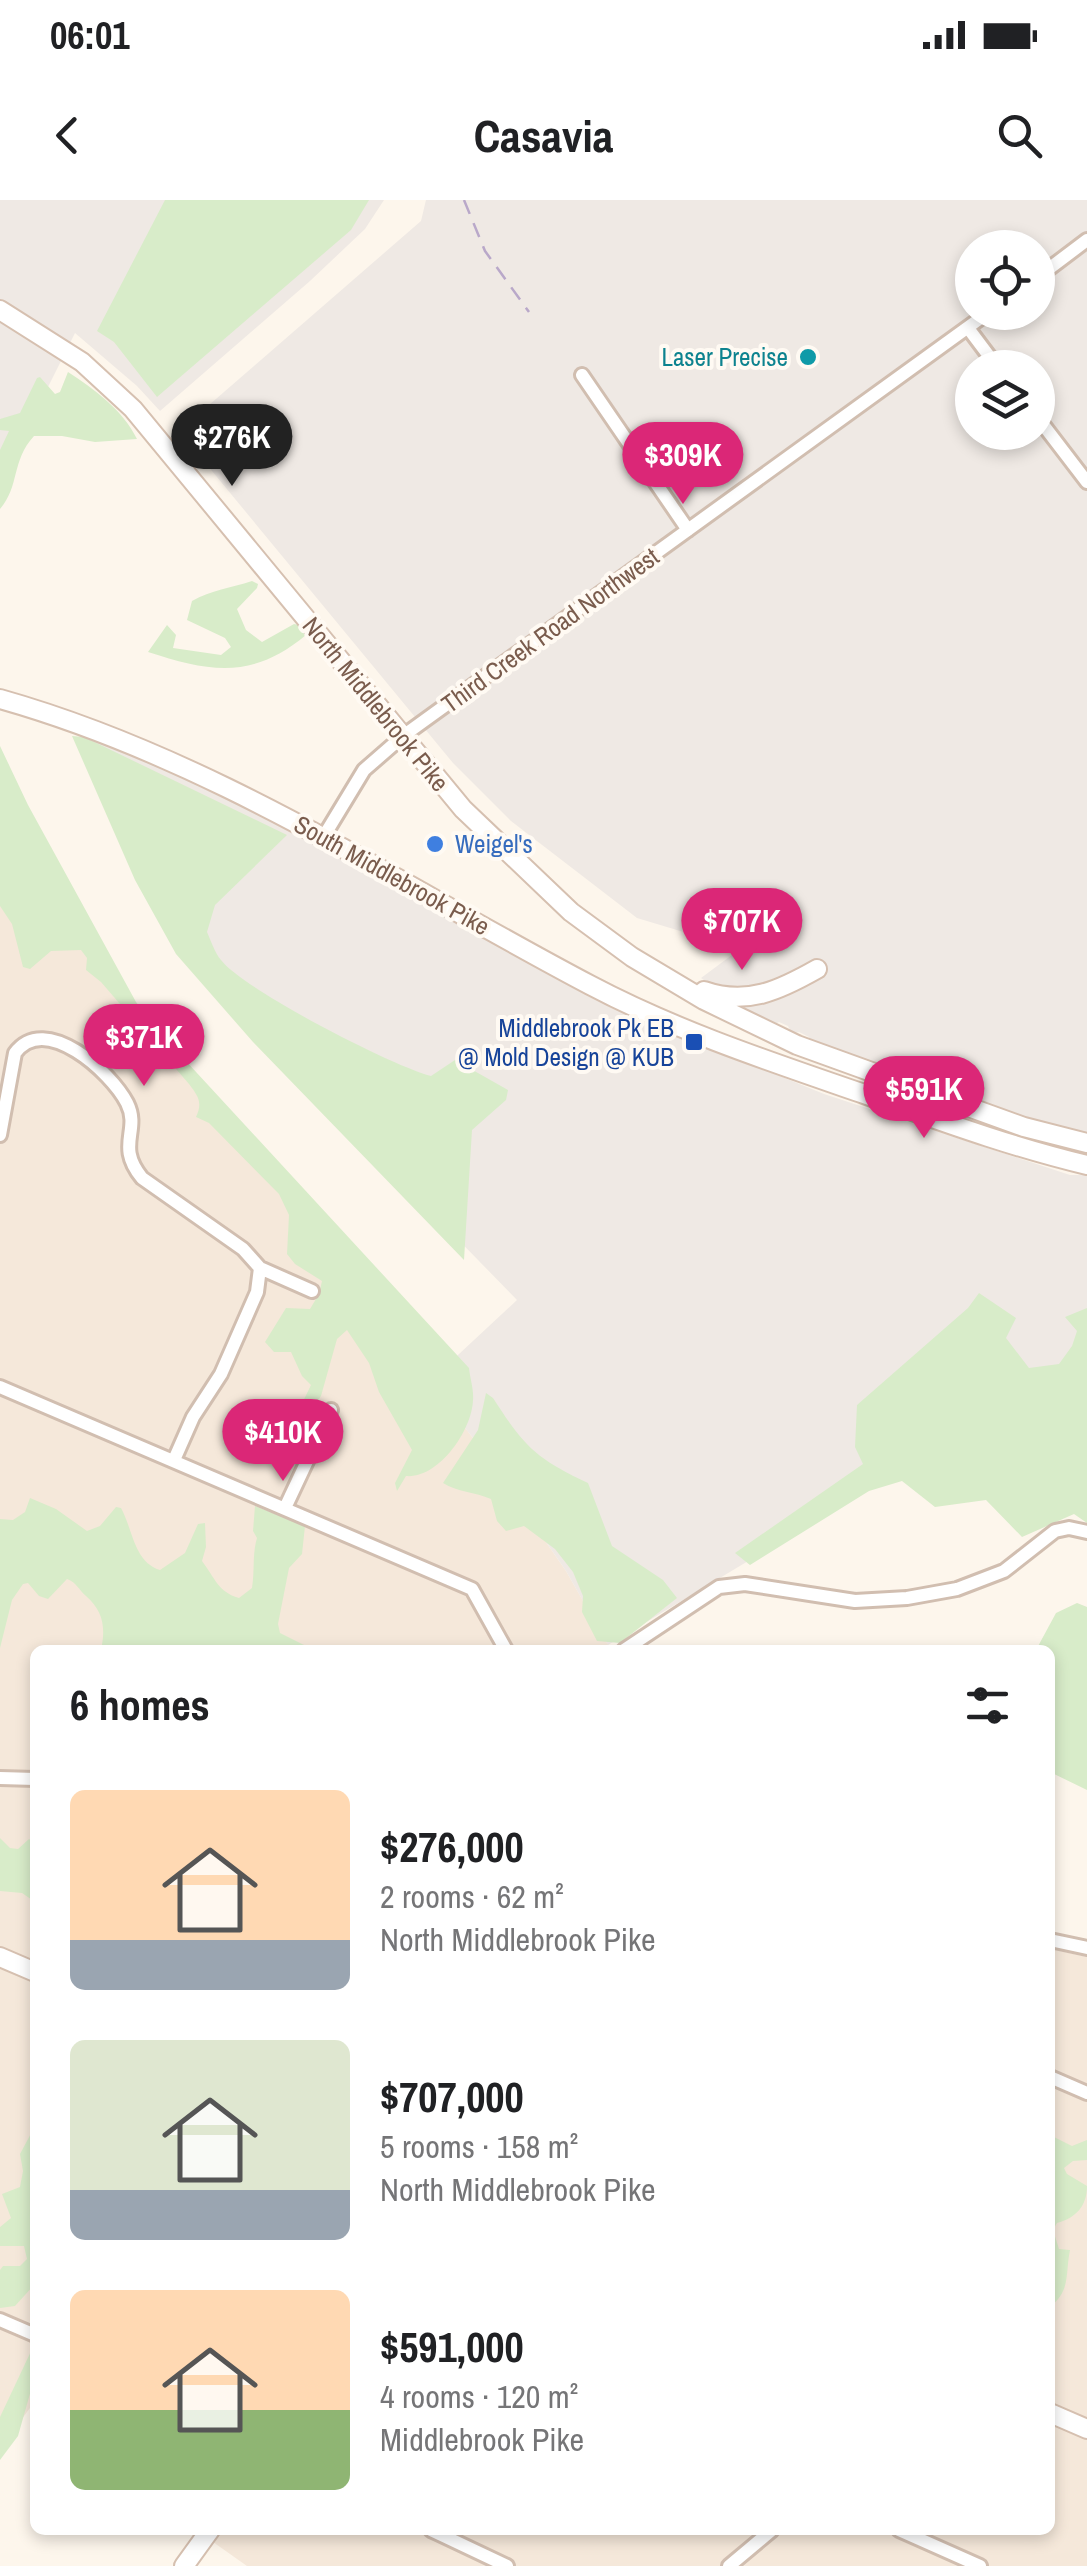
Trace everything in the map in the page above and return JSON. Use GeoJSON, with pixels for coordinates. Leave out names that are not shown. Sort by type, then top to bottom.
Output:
{"type":"FeatureCollection","features":[{"type":"Feature","properties":{"kind":"main road","name":"North Middlebrook Pike"},"geometry":{"type":"LineString","coordinates":[[0,310],[82,362],[133,409],[463,809],[571,912],[704,1000],[797,1045],[1024,1126],[1087,1143]]}},
{"type":"Feature","properties":{"kind":"main road","name":"South Middlebrook Pike"},"geometry":{"type":"LineString","coordinates":[[0,699],[122,740],[222,783],[594,987],[662,1020],[1017,1147],[1087,1165]]}},
{"type":"Feature","properties":{"kind":"main road"},"geometry":{"type":"LineString","coordinates":[[668,978],[714,994],[739,997],[766,994],[817,969]]}},
{"type":"Feature","properties":{"kind":"main road"},"geometry":{"type":"LineString","coordinates":[[0,1957],[30,1970]]}},
{"type":"Feature","properties":{"kind":"main road"},"geometry":{"type":"LineString","coordinates":[[1055,2415],[1087,2429]]}},
{"type":"Feature","properties":{"kind":"main road"},"geometry":{"type":"LineString","coordinates":[[184,2566],[206,2535]]}},
{"type":"Feature","properties":{"kind":"street"},"geometry":{"type":"LineString","coordinates":[[1055,264],[1087,240]]}},
{"type":"Feature","properties":{"kind":"street","name":"Third Creek Road Northwest"},"geometry":{"type":"LineString","coordinates":[[324,836],[364,770],[402,736],[965,330]]}},
{"type":"Feature","properties":{"kind":"street"},"geometry":{"type":"LineString","coordinates":[[582,375],[688,530]]}},
{"type":"Feature","properties":{"kind":"street"},"geometry":{"type":"LineString","coordinates":[[1055,440],[1087,482]]}},
{"type":"Feature","properties":{"kind":"street"},"geometry":{"type":"LineString","coordinates":[[0,1136],[20,1045],[32,1038],[52,1040],[71,1048],[90,1060],[126,1102],[130,1112],[128,1151],[132,1165],[163,1194],[243,1249],[260,1268],[312,1291]]}},
{"type":"Feature","properties":{"kind":"street"},"geometry":{"type":"LineString","coordinates":[[174,1460],[192,1416],[228,1360],[257,1292],[260,1268]]}},
{"type":"Feature","properties":{"kind":"street"},"geometry":{"type":"LineString","coordinates":[[0,1387],[472,1589],[503,1645]]}},
{"type":"Feature","properties":{"kind":"street"},"geometry":{"type":"LineString","coordinates":[[284,1508],[331,1410]]}},
{"type":"Feature","properties":{"kind":"street"},"geometry":{"type":"LineString","coordinates":[[632,1645],[719,1587],[744,1584],[855,1601],[907,1598],[957,1589],[1004,1571],[1054,1531],[1069,1528],[1087,1532]]}},
{"type":"Feature","properties":{"kind":"street"},"geometry":{"type":"LineString","coordinates":[[0,1778],[30,1779]]}},
{"type":"Feature","properties":{"kind":"street"},"geometry":{"type":"LineString","coordinates":[[1055,1941],[1087,1948]]}},
{"type":"Feature","properties":{"kind":"street"},"geometry":{"type":"LineString","coordinates":[[1055,2079],[1087,2093]]}},
{"type":"Feature","properties":{"kind":"street"},"geometry":{"type":"LineString","coordinates":[[0,2320],[30,2333]]}},
{"type":"Feature","properties":{"kind":"street"},"geometry":{"type":"LineString","coordinates":[[442,2535],[507,2566]]}},
{"type":"Feature","properties":{"kind":"street"},"geometry":{"type":"LineString","coordinates":[[728,2566],[766,2535]]}},
{"type":"Feature","properties":{"kind":"street"},"geometry":{"type":"LineString","coordinates":[[910,2535],[980,2566]]}},
{"type":"Feature","properties":{"kind":"shaded area"},"geometry":{"type":"Polygon","coordinates":[[[0,200],[384,200],[365,229],[310,281],[160,411],[75,333],[0,483],[0,200]]]}},
{"type":"Feature","properties":{"kind":"shaded area"},"geometry":{"type":"Polygon","coordinates":[[[426,200],[1087,200],[1087,1133],[1008,1112],[923,1078],[901,1064],[886,1070],[810,1043],[809,1037],[799,1032],[792,1034],[788,1026],[779,1022],[771,1026],[733,1008],[701,978],[740,949],[637,918],[511,821],[453,763],[179,431],[421,221],[426,200]]]}},
{"type":"Feature","properties":{"kind":"shaded area"},"geometry":{"type":"Polygon","coordinates":[[[94,740],[264,815],[650,1023],[824,1094],[1070,1175],[1087,1175],[1087,1421],[1032,1391],[608,1645],[566,1571],[480,1447],[429,1382],[517,1300],[251,1027],[84,747],[94,740]]]}},
{"type":"Feature","properties":{"kind":"shaded area"},"geometry":{"type":"Polygon","coordinates":[[[0,871],[60,880],[132,1011],[250,1153],[480,1447],[566,1571],[608,1645],[30,1645],[30,2408],[0,2449],[0,871]]]}},
{"type":"Feature","properties":{"kind":"shaded area"},"geometry":{"type":"Polygon","coordinates":[[[1055,1950],[1087,1957],[1087,2566],[247,2566],[203,2535],[1055,2535],[1055,1950]]]}},
{"type":"Feature","properties":{"kind":"green space"},"geometry":{"type":"Polygon","coordinates":[[[165,200],[369,200],[351,230],[157,397],[114,342],[97,331],[165,200]]]}},
{"type":"Feature","properties":{"kind":"green space"},"geometry":{"type":"Polygon","coordinates":[[[68,372],[116,410],[137,439],[95,442],[34,436],[0,509],[0,450],[9,431],[0,430],[0,419],[20,413],[37,378],[55,394],[60,392],[68,372]]]}},
{"type":"Feature","properties":{"kind":"green space"},"geometry":{"type":"Polygon","coordinates":[[[252,581],[258,584],[257,588],[237,609],[246,630],[262,642],[294,624],[303,626],[306,635],[267,659],[230,668],[191,664],[148,652],[167,625],[176,635],[173,648],[221,655],[231,647],[225,638],[187,620],[192,601],[252,581]]]}},
{"type":"Feature","properties":{"kind":"green space"},"geometry":{"type":"Polygon","coordinates":[[[72,736],[84,737],[287,835],[215,905],[207,932],[219,957],[235,973],[320,1026],[385,1058],[431,1076],[455,1060],[508,1090],[506,1100],[472,1130],[464,1260],[253,1042],[176,954],[135,880],[72,736]]]}},
{"type":"Feature","properties":{"kind":"green space"},"geometry":{"type":"Polygon","coordinates":[[[0,746],[136,1002],[161,1034],[469,1368],[473,1400],[460,1438],[430,1470],[406,1476],[397,1491],[395,1483],[412,1450],[379,1392],[369,1363],[347,1330],[337,1339],[321,1396],[297,1430],[293,1422],[311,1385],[302,1376],[291,1352],[274,1352],[265,1342],[286,1308],[310,1309],[322,1281],[295,1264],[287,1254],[289,1215],[279,1194],[209,1123],[196,1117],[199,1103],[195,1092],[101,982],[86,970],[87,958],[81,950],[51,951],[30,969],[23,967],[12,924],[0,906],[0,746]]]}},
{"type":"Feature","properties":{"kind":"green space"},"geometry":{"type":"Polygon","coordinates":[[[979,1293],[1016,1318],[1006,1338],[1029,1368],[1059,1364],[1077,1331],[1065,1317],[1087,1308],[1087,1523],[1074,1514],[1022,1537],[986,1500],[935,1507],[902,1481],[869,1491],[750,1565],[735,1553],[863,1464],[855,1447],[857,1405],[968,1308],[979,1293]]]}},
{"type":"Feature","properties":{"kind":"green space"},"geometry":{"type":"Polygon","coordinates":[[[486,1393],[532,1449],[588,1483],[612,1546],[663,1580],[677,1598],[620,1643],[597,1641],[582,1612],[583,1596],[573,1572],[555,1549],[524,1526],[506,1531],[497,1521],[491,1499],[443,1483],[478,1430],[486,1393]]]}},
{"type":"Feature","properties":{"kind":"green space"},"geometry":{"type":"Polygon","coordinates":[[[30,1498],[56,1509],[87,1531],[100,1526],[116,1507],[121,1508],[139,1553],[160,1570],[185,1553],[198,1524],[205,1523],[202,1561],[221,1588],[239,1598],[252,1588],[257,1538],[253,1531],[255,1506],[305,1526],[302,1554],[289,1568],[278,1624],[280,1633],[304,1645],[102,1645],[100,1614],[67,1579],[48,1599],[39,1596],[28,1583],[23,1584],[12,1600],[0,1648],[0,1519],[13,1520],[25,1512],[30,1498]]]}},
{"type":"Feature","properties":{"kind":"green space"},"geometry":{"type":"Polygon","coordinates":[[[1077,1603],[1087,1607],[1087,1790],[1055,1774],[1055,1645],[1039,1645],[1056,1613],[1077,1603]]]}},
{"type":"Feature","properties":{"kind":"green space"},"geometry":{"type":"Polygon","coordinates":[[[0,1838],[10,1848],[18,1849],[29,1839],[30,1899],[22,1893],[0,1891],[0,1838]]]}},
{"type":"Feature","properties":{"kind":"green space"},"geometry":{"type":"Polygon","coordinates":[[[30,2135],[30,2290],[15,2306],[0,2308],[0,2270],[3,2266],[20,2266],[27,2259],[24,2246],[0,2246],[0,2227],[11,2218],[2,2194],[20,2187],[20,2154],[30,2135]]]}},
{"type":"Feature","properties":{"kind":"green space"},"geometry":{"type":"Polygon","coordinates":[[[1055,2138],[1072,2146],[1087,2140],[1087,2160],[1073,2161],[1064,2168],[1087,2186],[1085,2200],[1070,2218],[1055,2226],[1055,2138]]]}},
{"type":"Feature","properties":{"kind":"green space"},"geometry":{"type":"Polygon","coordinates":[[[1055,2236],[1059,2249],[1070,2250],[1066,2282],[1057,2301],[1055,2236]]]}},
{"type":"Feature","properties":{"kind":"green space"},"geometry":{"type":"Polygon","coordinates":[[[30,2353],[30,2394],[18,2436],[0,2460],[0,2417],[30,2353]]]}},
{"type":"Feature","properties":{"kind":"railway"},"geometry":{"type":"LineString","coordinates":[[464,200],[485,251],[529,312]]}},
{"type":"Feature","properties":{"kind":"place","name":"Laser Precise"},"geometry":{"type":"Point","coordinates":[808,357]}},
{"type":"Feature","properties":{"kind":"place","name":"Weigel's"},"geometry":{"type":"Point","coordinates":[435,844]}},
{"type":"Feature","properties":{"kind":"place","name":"Middlebrook Pk EB @ Mold Design @ KUB"},"geometry":{"type":"Point","coordinates":[694,1042]}}]}
